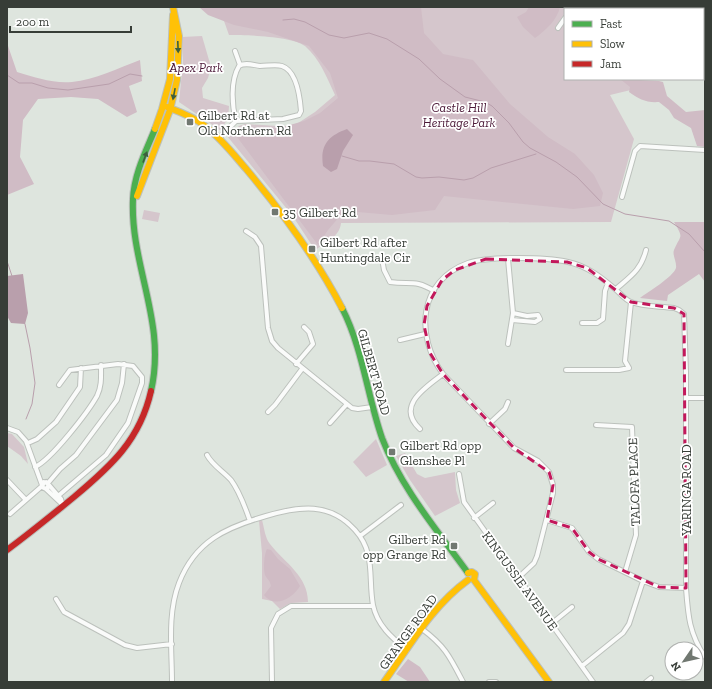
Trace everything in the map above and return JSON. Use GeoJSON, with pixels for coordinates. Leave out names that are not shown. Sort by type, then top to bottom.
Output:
{"type":"FeatureCollection","features":[{"type":"Feature","properties":{"kind":"main road"},"geometry":{"type":"LineString","coordinates":[[7,550],[102,474],[126,448],[143,415],[152,386],[156,362],[155,338],[151,311],[136,255],[133,208],[137,179],[164,106],[172,61],[171,22],[173,7]]}},
{"type":"Feature","properties":{"kind":"main road"},"geometry":{"type":"LineString","coordinates":[[133,208],[171,108],[177,80],[178,62],[176,21],[173,15]]}},
{"type":"Feature","properties":{"kind":"main road","name":"GILBERT ROAD"},"geometry":{"type":"LineString","coordinates":[[164,106],[197,120],[219,138],[292,227],[342,306],[361,357],[372,407],[387,451],[398,473],[468,572],[466,576],[471,580]]}},
{"type":"Feature","properties":{"kind":"main road"},"geometry":{"type":"LineString","coordinates":[[471,580],[549,682]]}},
{"type":"Feature","properties":{"kind":"main road","name":"GRANGE ROAD"},"geometry":{"type":"LineString","coordinates":[[384,682],[422,629],[451,594],[471,580]]}},
{"type":"Feature","properties":{"kind":"street"},"geometry":{"type":"LineString","coordinates":[[558,28],[564,19]]}},
{"type":"Feature","properties":{"kind":"street"},"geometry":{"type":"LineString","coordinates":[[235,51],[240,65],[236,72],[234,89],[233,109],[236,121]]}},
{"type":"Feature","properties":{"kind":"street"},"geometry":{"type":"LineString","coordinates":[[219,138],[236,121],[283,119],[296,116],[301,111],[294,80],[287,68],[280,66],[240,65]]}},
{"type":"Feature","properties":{"kind":"street"},"geometry":{"type":"LineString","coordinates":[[622,196],[635,151],[640,146],[705,150]]}},
{"type":"Feature","properties":{"kind":"street"},"geometry":{"type":"LineString","coordinates":[[246,231],[255,237],[262,249],[270,336],[278,348],[347,404],[358,409],[372,407]]}},
{"type":"Feature","properties":{"kind":"street"},"geometry":{"type":"LineString","coordinates":[[616,289],[643,263],[646,250]]}},
{"type":"Feature","properties":{"kind":"street"},"geometry":{"type":"LineString","coordinates":[[382,259],[384,270],[390,282],[414,282],[423,284],[434,291]]}},
{"type":"Feature","properties":{"kind":"street"},"geometry":{"type":"LineString","coordinates":[[518,578],[534,563],[547,520],[554,485],[549,472],[538,461],[514,448],[489,424],[443,374],[430,353],[425,334],[424,316],[434,291],[442,280],[455,270],[468,263],[486,259],[557,260],[579,264],[608,283],[631,302],[625,361],[629,368],[619,370],[566,370]]}},
{"type":"Feature","properties":{"kind":"street"},"geometry":{"type":"LineString","coordinates":[[508,259],[513,313],[508,344]]}},
{"type":"Feature","properties":{"kind":"street"},"geometry":{"type":"LineString","coordinates":[[582,323],[597,323],[603,319],[605,291],[608,283]]}},
{"type":"Feature","properties":{"kind":"street","name":"YARINGA ROAD"},"geometry":{"type":"LineString","coordinates":[[631,302],[679,310],[684,314],[686,398],[686,588],[688,621],[697,645],[705,657]]}},
{"type":"Feature","properties":{"kind":"street"},"geometry":{"type":"LineString","coordinates":[[512,320],[535,322],[540,319],[538,315],[527,316],[513,313]]}},
{"type":"Feature","properties":{"kind":"street"},"geometry":{"type":"LineString","coordinates":[[296,364],[313,344],[309,332],[304,326]]}},
{"type":"Feature","properties":{"kind":"street"},"geometry":{"type":"LineString","coordinates":[[400,340],[425,334]]}},
{"type":"Feature","properties":{"kind":"street"},"geometry":{"type":"LineString","coordinates":[[58,496],[106,455],[128,423],[142,383],[142,377],[133,366],[124,364],[101,366],[70,370],[59,385]]}},
{"type":"Feature","properties":{"kind":"street"},"geometry":{"type":"LineString","coordinates":[[10,514],[44,486],[64,464],[76,455],[117,400],[122,383],[124,364]]}},
{"type":"Feature","properties":{"kind":"street"},"geometry":{"type":"LineString","coordinates":[[35,467],[47,460],[65,440],[97,395],[101,381],[101,366]]}},
{"type":"Feature","properties":{"kind":"street"},"geometry":{"type":"LineString","coordinates":[[28,443],[37,440],[56,422],[80,387],[81,368]]}},
{"type":"Feature","properties":{"kind":"street"},"geometry":{"type":"LineString","coordinates":[[268,412],[276,406],[302,369]]}},
{"type":"Feature","properties":{"kind":"street"},"geometry":{"type":"LineString","coordinates":[[420,429],[414,423],[412,404],[420,392],[443,374]]}},
{"type":"Feature","properties":{"kind":"street"},"geometry":{"type":"LineString","coordinates":[[686,398],[705,398]]}},
{"type":"Feature","properties":{"kind":"street"},"geometry":{"type":"LineString","coordinates":[[489,424],[505,409],[508,402]]}},
{"type":"Feature","properties":{"kind":"street"},"geometry":{"type":"LineString","coordinates":[[330,422],[347,404]]}},
{"type":"Feature","properties":{"kind":"street","name":"TALOFA PLACE"},"geometry":{"type":"LineString","coordinates":[[596,425],[632,427],[636,535],[625,572]]}},
{"type":"Feature","properties":{"kind":"street"},"geometry":{"type":"LineString","coordinates":[[7,428],[18,432],[28,443],[35,467],[44,486],[63,506]]}},
{"type":"Feature","properties":{"kind":"street"},"geometry":{"type":"LineString","coordinates":[[207,454],[210,460],[230,480],[243,500],[250,521]]}},
{"type":"Feature","properties":{"kind":"street","name":"KINGUSSIE AVENUE"},"geometry":{"type":"LineString","coordinates":[[459,474],[462,497],[474,518],[593,682]]}},
{"type":"Feature","properties":{"kind":"street"},"geometry":{"type":"LineString","coordinates":[[7,480],[26,500]]}},
{"type":"Feature","properties":{"kind":"street"},"geometry":{"type":"LineString","coordinates":[[44,486],[58,496],[63,506]]}},
{"type":"Feature","properties":{"kind":"street"},"geometry":{"type":"LineString","coordinates":[[474,518],[493,503]]}},
{"type":"Feature","properties":{"kind":"street"},"geometry":{"type":"LineString","coordinates":[[360,536],[401,505]]}},
{"type":"Feature","properties":{"kind":"street"},"geometry":{"type":"LineString","coordinates":[[172,682],[174,602],[179,584],[190,563],[203,548],[220,533],[239,524],[285,510],[311,508],[337,515],[348,523],[360,536],[370,560],[373,606],[383,628],[394,640],[407,650]]}},
{"type":"Feature","properties":{"kind":"street"},"geometry":{"type":"LineString","coordinates":[[547,520],[572,528],[589,552],[598,559],[643,581],[659,587],[686,588]]}},
{"type":"Feature","properties":{"kind":"street"},"geometry":{"type":"LineString","coordinates":[[582,666],[623,633],[629,624],[643,581]]}},
{"type":"Feature","properties":{"kind":"street"},"geometry":{"type":"LineString","coordinates":[[56,599],[64,612],[125,645],[136,648],[172,644]]}},
{"type":"Feature","properties":{"kind":"street"},"geometry":{"type":"LineString","coordinates":[[272,682],[271,628],[278,614],[291,606],[373,606]]}},
{"type":"Feature","properties":{"kind":"street"},"geometry":{"type":"LineString","coordinates":[[551,624],[572,607]]}},
{"type":"Feature","properties":{"kind":"street"},"geometry":{"type":"LineString","coordinates":[[422,629],[438,641],[446,650],[463,682]]}},
{"type":"Feature","properties":{"kind":"street"},"geometry":{"type":"LineString","coordinates":[[646,682],[651,678]]}},
{"type":"Feature","properties":{"kind":"street"},"geometry":{"type":"LineString","coordinates":[[490,682],[496,682]]}},
{"type":"Feature","properties":{"kind":"highlighted area"},"geometry":{"type":"Polygon","coordinates":[[[486,259],[567,262],[587,268],[631,302],[674,308],[684,314],[686,588],[659,587],[598,559],[589,552],[572,528],[547,520],[553,485],[549,472],[514,448],[489,424],[443,374],[430,353],[424,325],[427,306],[442,280],[455,270],[486,259]]]}},
{"type":"Feature","properties":{"kind":"green space","name":"Castle Hill Heritage Park"},"geometry":{"type":"Polygon","coordinates":[[[199,7],[421,7],[424,33],[443,54],[473,60],[510,104],[548,137],[575,154],[594,175],[603,193],[600,206],[573,209],[444,196],[435,210],[392,215],[358,212],[340,216],[318,245],[237,137],[260,128],[279,128],[304,121],[320,113],[338,98],[330,73],[309,46],[268,32],[234,25],[208,15],[199,7]]]}},
{"type":"Feature","properties":{"kind":"green space","name":"Castle Hill Heritage Park"},"geometry":{"type":"Polygon","coordinates":[[[219,7],[594,7],[564,8],[564,80],[635,80],[639,88],[610,95],[634,139],[611,222],[341,223],[338,232],[328,242],[315,250],[292,215],[227,136],[239,126],[245,124],[292,127],[315,112],[335,95],[319,63],[305,46],[280,38],[229,35],[219,7]]]}},
{"type":"Feature","properties":{"kind":"green space"},"geometry":{"type":"Polygon","coordinates":[[[529,7],[560,7],[559,12],[550,24],[535,38],[523,27],[517,17],[526,12],[529,7]]]}},
{"type":"Feature","properties":{"kind":"green space","name":"Apex Park"},"geometry":{"type":"Polygon","coordinates":[[[202,36],[211,67],[208,78],[202,88],[203,98],[229,106],[228,119],[220,130],[179,102],[183,62],[182,37],[202,36]]]}},
{"type":"Feature","properties":{"kind":"green space"},"geometry":{"type":"Polygon","coordinates":[[[7,43],[17,72],[44,80],[58,82],[81,81],[140,60],[142,81],[129,86],[137,112],[127,117],[98,99],[71,97],[38,99],[23,120],[20,157],[34,184],[7,195],[7,43]]]}},
{"type":"Feature","properties":{"kind":"green space"},"geometry":{"type":"Polygon","coordinates":[[[621,80],[663,82],[667,96],[686,112],[705,110],[705,147],[697,146],[691,128],[674,118],[669,110],[659,102],[646,101],[636,97],[629,92],[630,87],[621,80]]]}},
{"type":"Feature","properties":{"kind":"green space"},"geometry":{"type":"Polygon","coordinates":[[[144,210],[160,213],[158,222],[142,219],[144,210]]]}},
{"type":"Feature","properties":{"kind":"green space"},"geometry":{"type":"Polygon","coordinates":[[[674,222],[705,222],[705,282],[699,274],[668,295],[667,301],[640,298],[670,276],[676,268],[674,250],[680,239],[680,234],[674,222]]]}},
{"type":"Feature","properties":{"kind":"green space"},"geometry":{"type":"Polygon","coordinates":[[[7,433],[12,434],[24,447],[28,464],[21,456],[7,446],[7,433]]]}},
{"type":"Feature","properties":{"kind":"green space"},"geometry":{"type":"Polygon","coordinates":[[[376,439],[387,465],[366,477],[353,462],[376,439]]]}},
{"type":"Feature","properties":{"kind":"green space"},"geometry":{"type":"Polygon","coordinates":[[[405,453],[417,474],[425,478],[455,472],[456,490],[460,503],[435,516],[410,480],[396,456],[405,453]]]}},
{"type":"Feature","properties":{"kind":"green space"},"geometry":{"type":"Polygon","coordinates":[[[262,520],[268,542],[300,577],[307,593],[308,602],[291,603],[280,609],[272,601],[262,599],[262,553],[259,521],[262,520]]]}},
{"type":"Feature","properties":{"kind":"green space"},"geometry":{"type":"Polygon","coordinates":[[[267,549],[271,550],[278,559],[290,569],[300,586],[293,594],[284,600],[273,601],[264,595],[271,586],[265,575],[264,569],[267,549]]]}},
{"type":"Feature","properties":{"kind":"green space"},"geometry":{"type":"Polygon","coordinates":[[[408,659],[420,667],[430,682],[409,682],[396,674],[408,659]]]}},
{"type":"Feature","properties":{"kind":"shaded area"},"geometry":{"type":"Polygon","coordinates":[[[347,129],[353,135],[343,151],[337,169],[331,172],[323,166],[322,159],[324,147],[330,138],[347,129]]]}},
{"type":"Feature","properties":{"kind":"shaded area"},"geometry":{"type":"Polygon","coordinates":[[[23,274],[28,313],[25,324],[11,323],[7,316],[7,276],[23,274]]]}},
{"type":"Feature","properties":{"kind":"waterway"},"geometry":{"type":"LineString","coordinates":[[283,20],[294,19],[305,22],[329,35],[344,38],[369,33],[387,39],[419,59],[440,79],[465,97],[485,102],[492,106],[509,123],[523,142],[530,148],[556,162],[577,177],[603,204],[625,214],[669,221],[689,234],[705,252]]}},
{"type":"Feature","properties":{"kind":"waterway"},"geometry":{"type":"LineString","coordinates":[[7,75],[19,83],[32,83],[48,88],[68,90],[109,84],[130,74],[142,76]]}},
{"type":"Feature","properties":{"kind":"waterway"},"geometry":{"type":"LineString","coordinates":[[342,156],[359,161],[394,164],[416,177],[439,177],[464,180],[473,178],[491,168],[536,154]]}},
{"type":"Feature","properties":{"kind":"waterway"},"geometry":{"type":"LineString","coordinates":[[7,261],[12,276]]}},
{"type":"Feature","properties":{"kind":"waterway"},"geometry":{"type":"LineString","coordinates":[[25,324],[35,383],[32,404],[26,419]]}},
{"type":"Feature","properties":{"kind":"traffic: fast"},"geometry":{"type":"LineString","coordinates":[[151,391],[155,366],[155,341],[152,318],[137,248],[133,199],[138,172],[155,129]]}},
{"type":"Feature","properties":{"kind":"traffic: fast"},"geometry":{"type":"LineString","coordinates":[[342,308],[355,340],[377,422],[390,456],[420,508],[468,573]]}},
{"type":"Feature","properties":{"kind":"traffic: slow"},"geometry":{"type":"LineString","coordinates":[[137,196],[170,110],[177,80],[179,36],[173,7]]}},
{"type":"Feature","properties":{"kind":"traffic: slow"},"geometry":{"type":"LineString","coordinates":[[155,129],[170,79],[173,15]]}},
{"type":"Feature","properties":{"kind":"traffic: slow"},"geometry":{"type":"LineString","coordinates":[[167,107],[187,115],[201,123],[211,131],[232,153],[260,186],[298,236],[321,271],[342,308]]}},
{"type":"Feature","properties":{"kind":"traffic: slow"},"geometry":{"type":"LineString","coordinates":[[468,573],[472,572],[475,574],[474,580]]}},
{"type":"Feature","properties":{"kind":"traffic: slow"},"geometry":{"type":"LineString","coordinates":[[384,682],[432,615],[443,602],[468,580]]}},
{"type":"Feature","properties":{"kind":"traffic: slow"},"geometry":{"type":"LineString","coordinates":[[474,580],[549,682]]}},
{"type":"Feature","properties":{"kind":"traffic: jam"},"geometry":{"type":"LineString","coordinates":[[7,550],[33,531],[112,463],[132,438],[140,424],[151,391]]}},
{"type":"Feature","properties":{"kind":"place","name":"Gilbert Rd at Old Northern Rd"},"geometry":{"type":"Point","coordinates":[190,122]}},
{"type":"Feature","properties":{"kind":"place","name":"35 Gilbert Rd"},"geometry":{"type":"Point","coordinates":[275,212]}},
{"type":"Feature","properties":{"kind":"place","name":"Gilbert Rd after Huntingdale Cir"},"geometry":{"type":"Point","coordinates":[312,249]}},
{"type":"Feature","properties":{"kind":"place","name":"Gilbert Rd opp Glenshee Pl"},"geometry":{"type":"Point","coordinates":[392,452]}},
{"type":"Feature","properties":{"kind":"place","name":"Gilbert Rd opp Grange Rd"},"geometry":{"type":"Point","coordinates":[454,546]}}]}
